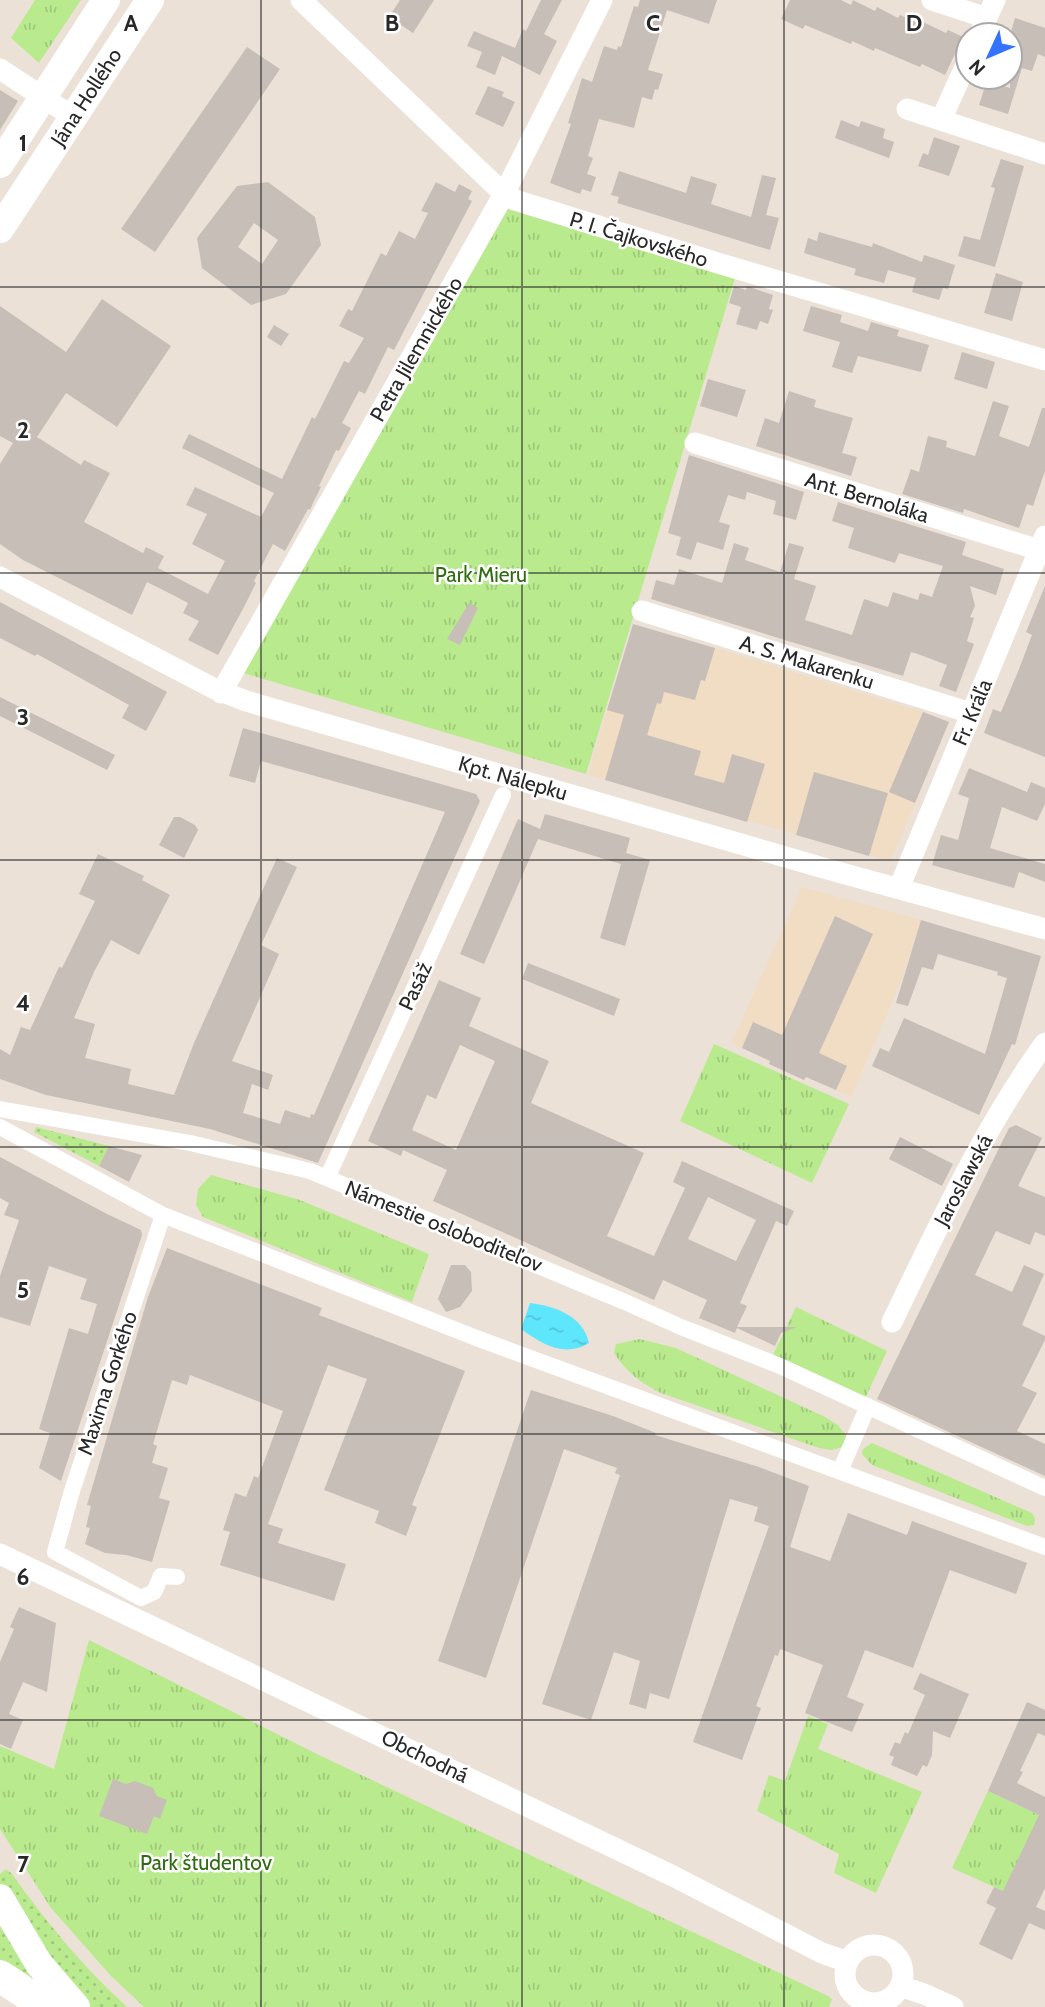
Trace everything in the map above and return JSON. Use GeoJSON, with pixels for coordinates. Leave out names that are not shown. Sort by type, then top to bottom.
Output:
{"type":"FeatureCollection","features":[{"type":"Feature","properties":{"kind":"main road"},"geometry":{"type":"LineString","coordinates":[[0,1976],[47,2007]]}},
{"type":"Feature","properties":{"kind":"street","name":"Jána Hollého"},"geometry":{"type":"LineString","coordinates":[[0,164],[106,0]]}},
{"type":"Feature","properties":{"kind":"street","name":"Jána Hollého"},"geometry":{"type":"LineString","coordinates":[[4,215],[150,0]]}},
{"type":"Feature","properties":{"kind":"street","name":"P. I. Čajkovského"},"geometry":{"type":"LineString","coordinates":[[301,0],[504,194],[515,200],[1045,360]]}},
{"type":"Feature","properties":{"kind":"street","name":"Petra Jilemnického"},"geometry":{"type":"LineString","coordinates":[[221,693],[504,194],[602,0]]}},
{"type":"Feature","properties":{"kind":"street"},"geometry":{"type":"LineString","coordinates":[[932,0],[987,18]]}},
{"type":"Feature","properties":{"kind":"street"},"geometry":{"type":"LineString","coordinates":[[0,69],[73,117]]}},
{"type":"Feature","properties":{"kind":"street"},"geometry":{"type":"LineString","coordinates":[[941,120],[954,91]]}},
{"type":"Feature","properties":{"kind":"street"},"geometry":{"type":"LineString","coordinates":[[908,109],[1045,154]]}},
{"type":"Feature","properties":{"kind":"street","name":"Ant. Bernoláka"},"geometry":{"type":"LineString","coordinates":[[695,443],[1042,543]]}},
{"type":"Feature","properties":{"kind":"street","name":"Fr. Kráľa"},"geometry":{"type":"LineString","coordinates":[[898,888],[1042,543]]}},
{"type":"Feature","properties":{"kind":"street","name":"Kpt. Nálepku"},"geometry":{"type":"LineString","coordinates":[[0,577],[221,693],[1045,929]]}},
{"type":"Feature","properties":{"kind":"street","name":"A. S. Makarenku"},"geometry":{"type":"LineString","coordinates":[[642,611],[971,713]]}},
{"type":"Feature","properties":{"kind":"street","name":"Pasáž"},"geometry":{"type":"LineString","coordinates":[[327,1178],[503,794]]}},
{"type":"Feature","properties":{"kind":"street","name":"Jaroslawská"},"geometry":{"type":"LineString","coordinates":[[892,1322],[976,1153],[1045,1043]]}},
{"type":"Feature","properties":{"kind":"street","name":"Námestie osloboditeľov"},"geometry":{"type":"LineString","coordinates":[[0,1110],[190,1143],[310,1171],[780,1366],[1045,1488]]}},
{"type":"Feature","properties":{"kind":"street"},"geometry":{"type":"LineString","coordinates":[[0,1127],[163,1215],[479,1339],[1045,1547]]}},
{"type":"Feature","properties":{"kind":"street","name":"Maxima Gorkého"},"geometry":{"type":"LineString","coordinates":[[163,1215],[72,1491],[55,1552],[141,1598],[154,1592],[161,1576],[177,1577]]}},
{"type":"Feature","properties":{"kind":"street"},"geometry":{"type":"LineString","coordinates":[[840,1471],[868,1406]]}},
{"type":"Feature","properties":{"kind":"street","name":"Obchodná"},"geometry":{"type":"LineString","coordinates":[[0,1554],[673,1876],[822,1953],[848,1962]]}},
{"type":"Feature","properties":{"kind":"street"},"geometry":{"type":"LineString","coordinates":[[0,1898],[39,1964],[76,2007]]}},
{"type":"Feature","properties":{"kind":"street"},"geometry":{"type":"LineString","coordinates":[[868,1946],[887,1949],[901,1965],[900,1986],[896,1993],[884,2001],[861,2004],[848,1987],[845,1975],[848,1962],[856,1952],[868,1946]]}},
{"type":"Feature","properties":{"kind":"street"},"geometry":{"type":"LineString","coordinates":[[900,1986],[954,2007]]}},
{"type":"Feature","properties":{"kind":"shaded area"},"geometry":{"type":"Polygon","coordinates":[[[715,648],[949,722],[891,861],[588,775],[613,689],[715,648]]]}},
{"type":"Feature","properties":{"kind":"shaded area"},"geometry":{"type":"Polygon","coordinates":[[[802,887],[921,920],[900,984],[851,1097],[806,1077],[804,1080],[731,1043],[802,887]]]}},
{"type":"Feature","properties":{"kind":"green space"},"geometry":{"type":"Polygon","coordinates":[[[35,0],[81,0],[39,63],[11,38],[35,0]]]}},
{"type":"Feature","properties":{"kind":"green space","name":"Park Mieru"},"geometry":{"type":"Polygon","coordinates":[[[508,209],[735,278],[586,774],[243,673],[508,209]]]}},
{"type":"Feature","properties":{"kind":"green space"},"geometry":{"type":"Polygon","coordinates":[[[714,1044],[849,1104],[812,1183],[680,1121],[714,1044]]]}},
{"type":"Feature","properties":{"kind":"green space"},"geometry":{"type":"Polygon","coordinates":[[[36,1127],[109,1146],[99,1166],[34,1132],[36,1127]]]}},
{"type":"Feature","properties":{"kind":"green space"},"geometry":{"type":"Polygon","coordinates":[[[211,1175],[300,1200],[429,1254],[412,1302],[203,1217],[196,1205],[198,1189],[211,1175]]]}},
{"type":"Feature","properties":{"kind":"green space"},"geometry":{"type":"Polygon","coordinates":[[[796,1307],[887,1351],[865,1399],[773,1355],[796,1307]]]}},
{"type":"Feature","properties":{"kind":"green space"},"geometry":{"type":"Polygon","coordinates":[[[640,1339],[676,1348],[825,1417],[838,1425],[847,1437],[843,1447],[832,1450],[819,1448],[661,1393],[629,1371],[614,1353],[616,1344],[640,1339]]]}},
{"type":"Feature","properties":{"kind":"green space"},"geometry":{"type":"Polygon","coordinates":[[[872,1443],[1032,1513],[1034,1525],[1027,1526],[872,1465],[862,1454],[863,1449],[872,1443]]]}},
{"type":"Feature","properties":{"kind":"green space","name":"Park študentov"},"geometry":{"type":"Polygon","coordinates":[[[89,1640],[319,1755],[828,1996],[832,1999],[829,2007],[144,2007],[111,1976],[51,1908],[0,1829],[0,1746],[54,1769],[89,1640]]]}},
{"type":"Feature","properties":{"kind":"green space"},"geometry":{"type":"Polygon","coordinates":[[[808,1716],[828,1724],[818,1749],[922,1792],[876,1893],[834,1873],[839,1854],[757,1811],[769,1775],[785,1781],[808,1716]]]}},
{"type":"Feature","properties":{"kind":"green space"},"geometry":{"type":"Polygon","coordinates":[[[988,1791],[1045,1818],[1003,1891],[952,1868],[988,1791]]]}},
{"type":"Feature","properties":{"kind":"green space"},"geometry":{"type":"Polygon","coordinates":[[[6,1869],[66,1944],[127,2007],[85,2007],[26,1930],[0,1883],[0,1874],[6,1869]]]}},
{"type":"Feature","properties":{"kind":"green space"},"geometry":{"type":"Polygon","coordinates":[[[0,1912],[47,1987],[0,1967],[0,1912]]]}},
{"type":"Feature","properties":{"kind":"water"},"geometry":{"type":"Polygon","coordinates":[[[530,1303],[567,1314],[581,1326],[589,1343],[562,1349],[529,1335],[521,1329],[530,1303]]]}},
{"type":"Feature","properties":{"kind":"building"},"geometry":{"type":"Polygon","coordinates":[[[400,0],[434,0],[413,33],[389,17],[400,0]]]}},
{"type":"Feature","properties":{"kind":"building"},"geometry":{"type":"Polygon","coordinates":[[[541,0],[562,0],[544,34],[557,41],[540,75],[502,56],[495,75],[476,67],[482,52],[467,46],[474,31],[515,48],[541,0]]]}},
{"type":"Feature","properties":{"kind":"building"},"geometry":{"type":"Polygon","coordinates":[[[640,0],[717,0],[709,24],[667,10],[648,70],[663,74],[658,90],[655,89],[652,100],[642,97],[634,128],[599,119],[588,156],[593,158],[587,174],[596,177],[591,192],[582,189],[580,194],[550,183],[571,124],[568,123],[582,78],[592,82],[604,46],[617,50],[618,46],[621,47],[634,6],[638,7],[640,0]]]}},
{"type":"Feature","properties":{"kind":"building"},"geometry":{"type":"Polygon","coordinates":[[[790,0],[841,0],[851,5],[853,0],[875,11],[877,7],[898,18],[900,15],[946,33],[948,30],[954,33],[954,56],[945,75],[922,64],[920,67],[875,48],[874,51],[852,41],[851,44],[805,25],[803,29],[781,19],[790,0]]]}},
{"type":"Feature","properties":{"kind":"building"},"geometry":{"type":"Polygon","coordinates":[[[1024,21],[1045,28],[1045,57],[1038,54],[1032,71],[1024,69],[1024,21]]]}},
{"type":"Feature","properties":{"kind":"building"},"geometry":{"type":"Polygon","coordinates":[[[247,47],[280,69],[155,252],[121,229],[247,47]]]}},
{"type":"Feature","properties":{"kind":"building"},"geometry":{"type":"Polygon","coordinates":[[[488,86],[504,92],[502,96],[515,102],[503,127],[475,114],[488,86]]]}},
{"type":"Feature","properties":{"kind":"building"},"geometry":{"type":"Polygon","coordinates":[[[0,90],[18,101],[0,130],[0,90]]]}},
{"type":"Feature","properties":{"kind":"building"},"geometry":{"type":"Polygon","coordinates":[[[983,91],[1015,91],[1008,114],[979,105],[983,91]]]}},
{"type":"Feature","properties":{"kind":"building"},"geometry":{"type":"Polygon","coordinates":[[[841,120],[859,127],[861,121],[885,129],[883,138],[894,142],[889,158],[835,138],[841,120]]]}},
{"type":"Feature","properties":{"kind":"building"},"geometry":{"type":"Polygon","coordinates":[[[934,137],[960,146],[949,176],[918,166],[923,153],[928,155],[934,137]]]}},
{"type":"Feature","properties":{"kind":"building"},"geometry":{"type":"Polygon","coordinates":[[[1001,159],[1024,166],[995,267],[958,256],[964,236],[980,240],[995,188],[991,187],[1001,159]]]}},
{"type":"Feature","properties":{"kind":"building"},"geometry":{"type":"Polygon","coordinates":[[[619,171],[686,193],[691,176],[717,184],[711,204],[751,217],[762,175],[776,178],[766,215],[779,218],[770,250],[617,203],[619,197],[611,195],[619,171]]]}},
{"type":"Feature","properties":{"kind":"building"},"geometry":{"type":"Polygon","coordinates":[[[268,182],[315,217],[321,245],[286,294],[251,305],[202,268],[197,238],[237,186],[268,182]],[[254,223],[238,247],[262,264],[278,240],[254,223]]]}},
{"type":"Feature","properties":{"kind":"building"},"geometry":{"type":"Polygon","coordinates":[[[436,182],[455,192],[459,184],[472,191],[468,199],[472,201],[394,350],[388,347],[365,394],[359,391],[342,423],[351,428],[339,451],[336,450],[310,510],[308,509],[285,551],[273,544],[218,655],[188,640],[199,621],[183,613],[188,603],[171,594],[147,582],[132,615],[23,560],[0,544],[0,464],[13,443],[0,436],[0,306],[66,352],[102,299],[171,346],[117,427],[66,393],[37,437],[81,465],[84,460],[110,473],[84,522],[143,553],[146,547],[164,556],[158,568],[208,594],[225,561],[192,544],[207,514],[186,505],[195,487],[261,517],[274,493],[182,448],[189,434],[282,479],[312,417],[315,419],[344,361],[349,363],[364,338],[339,326],[348,309],[352,311],[381,253],[386,256],[399,231],[415,239],[428,213],[421,211],[436,182]]]}},
{"type":"Feature","properties":{"kind":"building"},"geometry":{"type":"Polygon","coordinates":[[[819,232],[872,247],[873,243],[922,262],[924,255],[955,265],[948,289],[943,288],[939,300],[912,292],[916,278],[888,270],[884,283],[854,275],[856,269],[804,253],[808,238],[817,241],[819,232]]]}},
{"type":"Feature","properties":{"kind":"building"},"geometry":{"type":"Polygon","coordinates":[[[996,273],[1023,282],[1012,321],[984,313],[996,273]]]}},
{"type":"Feature","properties":{"kind":"building"},"geometry":{"type":"Polygon","coordinates":[[[734,286],[746,290],[747,286],[773,295],[769,309],[773,310],[768,324],[760,321],[757,330],[736,324],[741,307],[729,303],[734,286]]]}},
{"type":"Feature","properties":{"kind":"building"},"geometry":{"type":"Polygon","coordinates":[[[811,306],[842,315],[840,322],[868,331],[871,322],[899,330],[897,336],[929,345],[921,372],[858,356],[852,373],[832,367],[840,342],[803,331],[811,306]]]}},
{"type":"Feature","properties":{"kind":"building"},"geometry":{"type":"Polygon","coordinates":[[[274,325],[289,334],[281,346],[267,337],[274,325]]]}},
{"type":"Feature","properties":{"kind":"building"},"geometry":{"type":"Polygon","coordinates":[[[962,352],[995,362],[987,389],[954,379],[962,352]]]}},
{"type":"Feature","properties":{"kind":"building"},"geometry":{"type":"Polygon","coordinates":[[[708,379],[746,390],[737,417],[700,406],[708,379]]]}},
{"type":"Feature","properties":{"kind":"building"},"geometry":{"type":"Polygon","coordinates":[[[789,391],[816,400],[814,407],[853,418],[842,453],[857,457],[851,476],[756,446],[765,418],[779,423],[789,391]]]}},
{"type":"Feature","properties":{"kind":"building"},"geometry":{"type":"Polygon","coordinates":[[[993,401],[1009,406],[999,436],[1029,447],[1042,408],[1045,408],[1045,471],[1033,506],[1027,504],[1019,528],[964,509],[963,513],[902,494],[911,469],[919,472],[928,436],[947,441],[946,447],[975,456],[993,401]]]}},
{"type":"Feature","properties":{"kind":"building"},"geometry":{"type":"Polygon","coordinates":[[[689,455],[804,492],[796,520],[773,514],[776,501],[747,492],[745,500],[728,495],[719,522],[730,525],[723,550],[697,542],[691,560],[676,555],[681,537],[668,533],[689,455]]]}},
{"type":"Feature","properties":{"kind":"building"},"geometry":{"type":"Polygon","coordinates":[[[838,502],[966,542],[962,555],[1004,569],[996,595],[970,586],[975,606],[970,617],[974,618],[967,641],[974,644],[956,692],[939,686],[947,665],[915,653],[911,652],[903,676],[651,599],[656,580],[674,585],[679,569],[722,583],[734,543],[749,548],[745,560],[780,572],[789,543],[804,547],[794,579],[816,586],[805,620],[852,635],[864,599],[888,607],[893,592],[918,600],[920,593],[932,597],[943,566],[899,553],[895,563],[848,548],[854,528],[832,521],[838,502]]]}},
{"type":"Feature","properties":{"kind":"building"},"geometry":{"type":"Polygon","coordinates":[[[1045,586],[1045,757],[984,733],[993,709],[1001,712],[1019,669],[1032,635],[1026,632],[1045,586]]]}},
{"type":"Feature","properties":{"kind":"building"},"geometry":{"type":"Polygon","coordinates":[[[0,602],[167,692],[146,731],[122,718],[129,705],[37,654],[35,656],[0,638],[0,602]]]}},
{"type":"Feature","properties":{"kind":"building"},"geometry":{"type":"Polygon","coordinates":[[[469,603],[478,608],[460,645],[447,639],[469,603]]]}},
{"type":"Feature","properties":{"kind":"building"},"geometry":{"type":"Polygon","coordinates":[[[633,624],[715,648],[705,681],[701,680],[695,700],[664,692],[661,704],[657,703],[647,735],[701,751],[694,775],[724,783],[732,754],[765,764],[747,822],[605,780],[624,715],[607,710],[633,624]]]}},
{"type":"Feature","properties":{"kind":"building"},"geometry":{"type":"Polygon","coordinates":[[[0,697],[115,755],[107,770],[0,716],[0,697]]]}},
{"type":"Feature","properties":{"kind":"building"},"geometry":{"type":"Polygon","coordinates":[[[923,712],[949,722],[915,803],[889,792],[923,712]]]}},
{"type":"Feature","properties":{"kind":"building"},"geometry":{"type":"Polygon","coordinates":[[[243,728],[476,794],[480,801],[318,1163],[210,1129],[46,1095],[0,1079],[0,1049],[10,1055],[21,1027],[30,1030],[59,967],[62,968],[95,901],[79,894],[98,854],[144,876],[142,880],[170,895],[139,955],[111,940],[94,972],[74,1018],[95,1024],[85,1058],[131,1069],[128,1084],[174,1095],[194,1043],[277,858],[297,867],[261,945],[279,954],[232,1061],[273,1075],[268,1090],[252,1084],[243,1113],[280,1124],[285,1110],[310,1118],[311,1114],[314,1115],[445,812],[261,761],[255,783],[229,776],[243,728]]]}},
{"type":"Feature","properties":{"kind":"building"},"geometry":{"type":"Polygon","coordinates":[[[969,768],[1027,792],[1031,782],[1045,788],[1045,804],[1037,821],[1002,807],[990,848],[1045,864],[1045,882],[1019,872],[1014,888],[932,865],[941,835],[958,840],[969,798],[958,794],[969,768]]]}},
{"type":"Feature","properties":{"kind":"building"},"geometry":{"type":"Polygon","coordinates":[[[814,772],[888,793],[869,856],[796,835],[814,772]]]}},
{"type":"Feature","properties":{"kind":"building"},"geometry":{"type":"Polygon","coordinates":[[[545,814],[630,838],[626,853],[650,860],[625,946],[600,938],[621,864],[538,839],[484,964],[460,954],[518,819],[540,829],[545,814]]]}},
{"type":"Feature","properties":{"kind":"building"},"geometry":{"type":"Polygon","coordinates":[[[174,817],[180,817],[195,825],[198,830],[184,858],[159,845],[174,817]]]}},
{"type":"Feature","properties":{"kind":"building"},"geometry":{"type":"Polygon","coordinates":[[[835,916],[873,934],[819,1053],[847,1066],[836,1090],[806,1077],[804,1080],[742,1048],[753,1022],[782,1035],[835,916]]]}},
{"type":"Feature","properties":{"kind":"building"},"geometry":{"type":"Polygon","coordinates":[[[921,920],[1041,956],[1015,1045],[1012,1044],[979,1115],[872,1066],[880,1048],[889,1052],[904,1018],[985,1054],[1007,978],[997,975],[998,972],[938,954],[933,970],[922,967],[908,1006],[896,1003],[921,920]]]}},
{"type":"Feature","properties":{"kind":"building"},"geometry":{"type":"Polygon","coordinates":[[[528,963],[620,999],[614,1016],[522,979],[528,963]]]}},
{"type":"Feature","properties":{"kind":"building"},"geometry":{"type":"Polygon","coordinates":[[[439,980],[481,998],[469,1026],[549,1061],[531,1103],[644,1153],[607,1236],[654,1256],[685,1188],[673,1182],[682,1161],[794,1211],[787,1226],[776,1221],[740,1303],[747,1306],[737,1327],[797,1327],[781,1333],[775,1346],[737,1328],[735,1333],[699,1318],[707,1300],[663,1280],[654,1300],[433,1201],[447,1170],[403,1150],[401,1156],[368,1141],[439,980]],[[460,1045],[436,1099],[427,1095],[412,1130],[456,1150],[495,1061],[460,1045]],[[708,1197],[688,1239],[736,1261],[756,1220],[708,1197]]]}},
{"type":"Feature","properties":{"kind":"building"},"geometry":{"type":"Polygon","coordinates":[[[1016,1125],[1042,1138],[1018,1186],[1045,1197],[1045,1236],[1035,1232],[1030,1245],[996,1231],[975,1275],[1012,1292],[1024,1265],[1044,1274],[1022,1325],[1045,1336],[1022,1386],[1037,1393],[1017,1431],[1045,1444],[1045,1476],[877,1399],[1009,1128],[1016,1125]]]}},
{"type":"Feature","properties":{"kind":"building"},"geometry":{"type":"Polygon","coordinates":[[[900,1137],[953,1164],[942,1186],[889,1159],[900,1137]]]}},
{"type":"Feature","properties":{"kind":"building"},"geometry":{"type":"Polygon","coordinates":[[[109,1146],[142,1155],[129,1182],[99,1166],[109,1146]]]}},
{"type":"Feature","properties":{"kind":"building"},"geometry":{"type":"Polygon","coordinates":[[[0,1157],[141,1230],[142,1235],[61,1481],[39,1468],[50,1433],[39,1429],[69,1328],[88,1334],[97,1304],[80,1299],[87,1279],[49,1266],[30,1326],[0,1317],[0,1276],[19,1220],[4,1215],[9,1203],[0,1198],[0,1157]]]}},
{"type":"Feature","properties":{"kind":"building"},"geometry":{"type":"Polygon","coordinates":[[[167,1248],[322,1308],[319,1315],[465,1371],[412,1505],[417,1507],[406,1536],[375,1523],[379,1511],[324,1490],[367,1379],[328,1365],[268,1524],[283,1529],[278,1543],[346,1564],[334,1601],[220,1565],[230,1532],[223,1530],[235,1493],[246,1497],[254,1476],[258,1478],[283,1411],[190,1375],[187,1385],[172,1380],[153,1444],[157,1446],[152,1463],[168,1468],[159,1498],[170,1501],[152,1562],[105,1553],[85,1544],[90,1528],[86,1527],[91,1506],[87,1505],[148,1297],[167,1248]]]}},
{"type":"Feature","properties":{"kind":"building"},"geometry":{"type":"Polygon","coordinates":[[[451,1265],[465,1265],[471,1272],[472,1291],[460,1307],[446,1312],[438,1299],[451,1265]]]}},
{"type":"Feature","properties":{"kind":"building"},"geometry":{"type":"Polygon","coordinates":[[[531,1390],[613,1416],[656,1433],[655,1435],[759,1467],[809,1486],[790,1547],[830,1561],[848,1513],[907,1535],[912,1521],[1027,1563],[1016,1594],[950,1570],[913,1668],[865,1650],[847,1697],[864,1704],[852,1732],[805,1713],[823,1665],[780,1649],[778,1656],[775,1655],[756,1706],[761,1708],[742,1760],[693,1742],[769,1526],[754,1521],[758,1507],[730,1499],[669,1699],[650,1693],[646,1709],[629,1704],[640,1661],[614,1652],[591,1720],[542,1704],[620,1475],[615,1473],[617,1468],[564,1449],[486,1678],[438,1661],[531,1390]]]}},
{"type":"Feature","properties":{"kind":"building"},"geometry":{"type":"Polygon","coordinates":[[[19,1607],[56,1623],[47,1692],[23,1682],[9,1714],[23,1720],[11,1749],[0,1744],[0,1662],[14,1629],[10,1627],[19,1607]]]}},
{"type":"Feature","properties":{"kind":"building"},"geometry":{"type":"Polygon","coordinates":[[[920,1673],[969,1694],[950,1738],[933,1731],[932,1755],[927,1767],[923,1765],[917,1776],[891,1765],[894,1757],[889,1755],[895,1742],[900,1744],[905,1732],[908,1734],[925,1695],[913,1689],[920,1673]]]}},
{"type":"Feature","properties":{"kind":"building"},"geometry":{"type":"Polygon","coordinates":[[[1027,1702],[1045,1710],[1045,1736],[1038,1733],[1017,1783],[1045,1797],[1045,1888],[1036,1907],[1045,1911],[1045,1930],[1029,1923],[1012,1960],[979,1944],[996,1908],[986,1903],[994,1887],[1003,1891],[1039,1815],[988,1791],[1027,1702]]]}},
{"type":"Feature","properties":{"kind":"building"},"geometry":{"type":"Polygon","coordinates":[[[113,1779],[126,1784],[135,1781],[153,1788],[157,1796],[167,1800],[160,1819],[154,1816],[147,1834],[99,1816],[113,1779]]]}}]}
